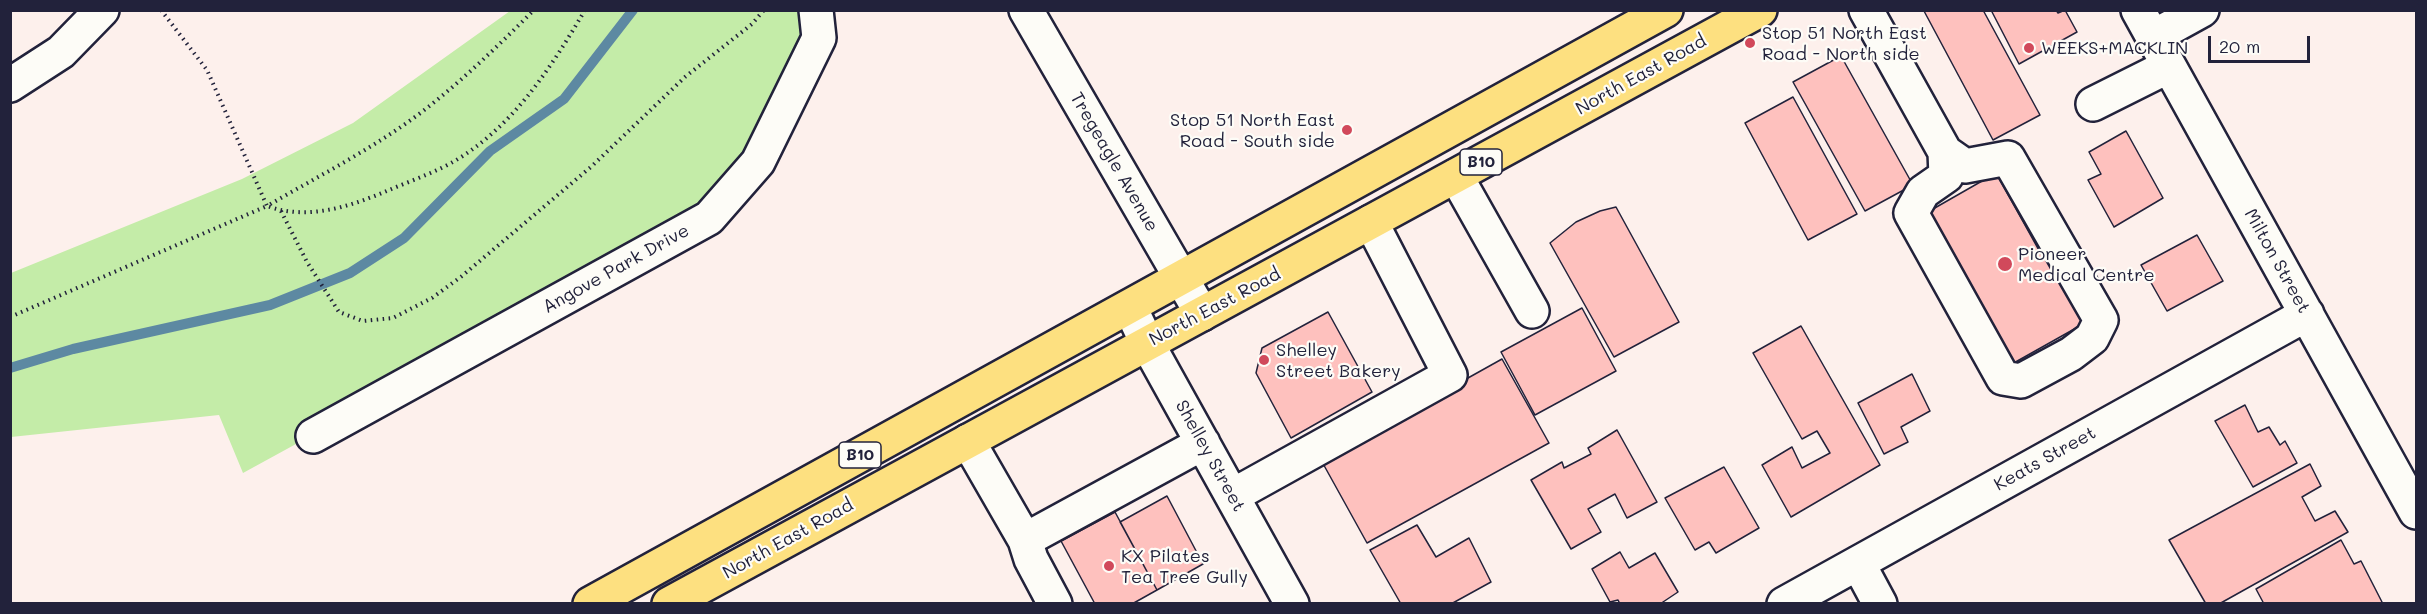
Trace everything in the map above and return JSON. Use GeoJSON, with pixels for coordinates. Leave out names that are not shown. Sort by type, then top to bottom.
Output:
{"type":"FeatureCollection","features":[{"type":"Feature","properties":{"kind":"main road","name":"B10"},"geometry":{"type":"LineString","coordinates":[[590,603],[1666,10]]}},
{"type":"Feature","properties":{"kind":"main road","name":"North East Road"},"geometry":{"type":"LineString","coordinates":[[669,603],[1760,10]]}},
{"type":"Feature","properties":{"kind":"street"},"geometry":{"type":"LineString","coordinates":[[10,85],[61,52],[102,10]]}},
{"type":"Feature","properties":{"kind":"street","name":"Angove Park Drive"},"geometry":{"type":"LineString","coordinates":[[313,436],[709,218],[758,162],[819,38],[816,10]]}},
{"type":"Feature","properties":{"kind":"street","name":"Tregeagle Avenue"},"geometry":{"type":"LineString","coordinates":[[1026,10],[1202,314]]}},
{"type":"Feature","properties":{"kind":"street"},"geometry":{"type":"LineString","coordinates":[[1866,10],[1945,152],[1965,166],[2008,158],[2101,320],[2092,338],[2071,354],[2021,381],[2003,378],[1911,213],[1923,192],[1946,176],[1945,152]]}},
{"type":"Feature","properties":{"kind":"street"},"geometry":{"type":"LineString","coordinates":[[2146,24],[2202,10]]}},
{"type":"Feature","properties":{"kind":"street","name":"Milton Street"},"geometry":{"type":"LineString","coordinates":[[2146,24],[2416,512]]}},
{"type":"Feature","properties":{"kind":"street"},"geometry":{"type":"LineString","coordinates":[[2092,104],[2169,66]]}},
{"type":"Feature","properties":{"kind":"street"},"geometry":{"type":"LineString","coordinates":[[1456,176],[1532,311]]}},
{"type":"Feature","properties":{"kind":"street"},"geometry":{"type":"LineString","coordinates":[[1232,496],[1450,375],[1371,222]]}},
{"type":"Feature","properties":{"kind":"street","name":"Shelley Street"},"geometry":{"type":"LineString","coordinates":[[1130,307],[1147,343],[1292,603]]}},
{"type":"Feature","properties":{"kind":"street","name":"Keats Street"},"geometry":{"type":"LineString","coordinates":[[1784,603],[2307,314]]}},
{"type":"Feature","properties":{"kind":"street"},"geometry":{"type":"LineString","coordinates":[[968,441],[1024,540],[1031,559],[1055,603]]}},
{"type":"Feature","properties":{"kind":"street"},"geometry":{"type":"LineString","coordinates":[[1024,540],[1203,443]]}},
{"type":"Feature","properties":{"kind":"street"},"geometry":{"type":"LineString","coordinates":[[1858,563],[1880,603]]}},
{"type":"Feature","properties":{"kind":"path"},"geometry":{"type":"LineString","coordinates":[[161,10],[207,70],[267,206],[281,211],[327,212],[352,205],[458,159],[489,136],[521,104],[551,67],[585,10]]}},
{"type":"Feature","properties":{"kind":"path"},"geometry":{"type":"LineString","coordinates":[[10,317],[267,206],[356,154],[431,105],[492,52],[534,10]]}},
{"type":"Feature","properties":{"kind":"path"},"geometry":{"type":"LineString","coordinates":[[281,211],[307,262],[339,312],[363,321],[393,318],[432,298],[462,276],[592,166],[685,77],[752,24],[764,10]]}},
{"type":"Feature","properties":{"kind":"green space"},"geometry":{"type":"Polygon","coordinates":[[[510,11],[816,11],[819,38],[709,218],[243,473],[219,415],[11,437],[11,273],[242,179],[353,123],[510,11]]]}},
{"type":"Feature","properties":{"kind":"building"},"geometry":{"type":"Polygon","coordinates":[[[1983,10],[2040,115],[1993,140],[1924,11],[1983,10]]]}},
{"type":"Feature","properties":{"kind":"building","name":"WEEKS+MACKLIN"},"geometry":{"type":"Polygon","coordinates":[[[1991,10],[2056,10],[2058,13],[2065,10],[2077,32],[2019,64],[1991,10]]]}},
{"type":"Feature","properties":{"kind":"building"},"geometry":{"type":"Polygon","coordinates":[[[1841,56],[1913,185],[1865,211],[1793,82],[1841,56]]]}},
{"type":"Feature","properties":{"kind":"building"},"geometry":{"type":"Polygon","coordinates":[[[1793,97],[1857,214],[1808,240],[1745,123],[1793,97]]]}},
{"type":"Feature","properties":{"kind":"building"},"geometry":{"type":"Polygon","coordinates":[[[2126,131],[2163,198],[2114,227],[2088,180],[2101,174],[2089,152],[2126,131]]]}},
{"type":"Feature","properties":{"kind":"building","name":"Pioneer Medical Centre"},"geometry":{"type":"Polygon","coordinates":[[[1996,173],[2041,254],[2048,250],[2085,323],[2012,364],[1926,213],[1996,173]]]}},
{"type":"Feature","properties":{"kind":"building"},"geometry":{"type":"Polygon","coordinates":[[[1616,207],[1679,322],[1614,357],[1550,243],[1576,222],[1600,211],[1616,207]]]}},
{"type":"Feature","properties":{"kind":"building"},"geometry":{"type":"Polygon","coordinates":[[[2197,235],[2223,281],[2167,311],[2141,265],[2197,235]]]}},
{"type":"Feature","properties":{"kind":"building"},"geometry":{"type":"Polygon","coordinates":[[[1582,308],[1616,371],[1535,415],[1501,352],[1582,308]]]}},
{"type":"Feature","properties":{"kind":"building"},"geometry":{"type":"Polygon","coordinates":[[[1328,312],[1372,392],[1291,438],[1256,373],[1262,348],[1328,312]]]}},
{"type":"Feature","properties":{"kind":"building"},"geometry":{"type":"Polygon","coordinates":[[[1801,326],[1880,465],[1791,517],[1762,465],[1792,447],[1802,468],[1830,453],[1817,431],[1802,439],[1753,353],[1801,326]]]}},
{"type":"Feature","properties":{"kind":"building"},"geometry":{"type":"Polygon","coordinates":[[[1502,359],[1549,443],[1367,543],[1321,460],[1502,359]]]}},
{"type":"Feature","properties":{"kind":"building"},"geometry":{"type":"Polygon","coordinates":[[[1912,374],[1930,411],[1901,427],[1908,442],[1884,454],[1858,403],[1912,374]]]}},
{"type":"Feature","properties":{"kind":"building"},"geometry":{"type":"Polygon","coordinates":[[[2245,405],[2258,432],[2269,427],[2280,445],[2285,441],[2297,463],[2253,487],[2215,421],[2245,405]]]}},
{"type":"Feature","properties":{"kind":"building"},"geometry":{"type":"Polygon","coordinates":[[[1617,430],[1657,502],[1627,518],[1615,494],[1588,509],[1601,532],[1571,549],[1531,480],[1562,462],[1564,468],[1591,454],[1588,448],[1617,430]]]}},
{"type":"Feature","properties":{"kind":"building"},"geometry":{"type":"Polygon","coordinates":[[[2310,464],[2321,486],[2302,497],[2315,521],[2335,511],[2348,532],[2219,604],[2206,604],[2169,540],[2310,464]]]}},
{"type":"Feature","properties":{"kind":"building"},"geometry":{"type":"Polygon","coordinates":[[[1724,467],[1759,528],[1716,553],[1709,542],[1695,550],[1665,498],[1724,467]]]}},
{"type":"Feature","properties":{"kind":"building"},"geometry":{"type":"Polygon","coordinates":[[[1167,496],[1203,564],[1157,590],[1120,522],[1167,496]]]}},
{"type":"Feature","properties":{"kind":"building","name":"KX Pilates Tea Tree Gully"},"geometry":{"type":"Polygon","coordinates":[[[1115,512],[1157,590],[1132,604],[1095,604],[1061,541],[1115,512]]]}},
{"type":"Feature","properties":{"kind":"building"},"geometry":{"type":"Polygon","coordinates":[[[1417,525],[1436,557],[1469,538],[1491,582],[1451,604],[1401,604],[1370,550],[1417,525]]]}},
{"type":"Feature","properties":{"kind":"building"},"geometry":{"type":"Polygon","coordinates":[[[2341,540],[2354,564],[2361,561],[2383,604],[2264,604],[2256,589],[2341,540]]]}},
{"type":"Feature","properties":{"kind":"building"},"geometry":{"type":"Polygon","coordinates":[[[1620,552],[1629,568],[1655,553],[1678,592],[1660,604],[1620,604],[1618,600],[1610,602],[1592,569],[1620,552]]]}},
{"type":"Feature","properties":{"kind":"waterway"},"geometry":{"type":"LineString","coordinates":[[10,368],[73,349],[270,305],[350,273],[404,238],[490,151],[564,99],[633,10]]}},
{"type":"Feature","properties":{"kind":"place","name":"Stop 51 North East Road - North side"},"geometry":{"type":"Point","coordinates":[1750,43]}},
{"type":"Feature","properties":{"kind":"place","name":"WEEKS+MACKLIN"},"geometry":{"type":"Point","coordinates":[2029,48]}},
{"type":"Feature","properties":{"kind":"place","name":"Stop 51 North East Road - South side"},"geometry":{"type":"Point","coordinates":[1347,130]}},
{"type":"Feature","properties":{"kind":"place","name":"Pioneer Medical Centre"},"geometry":{"type":"Point","coordinates":[2005,264]}},
{"type":"Feature","properties":{"kind":"place","name":"Shelley Street Bakery"},"geometry":{"type":"Point","coordinates":[1264,360]}},
{"type":"Feature","properties":{"kind":"place","name":"KX Pilates Tea Tree Gully"},"geometry":{"type":"Point","coordinates":[1109,566]}}]}
